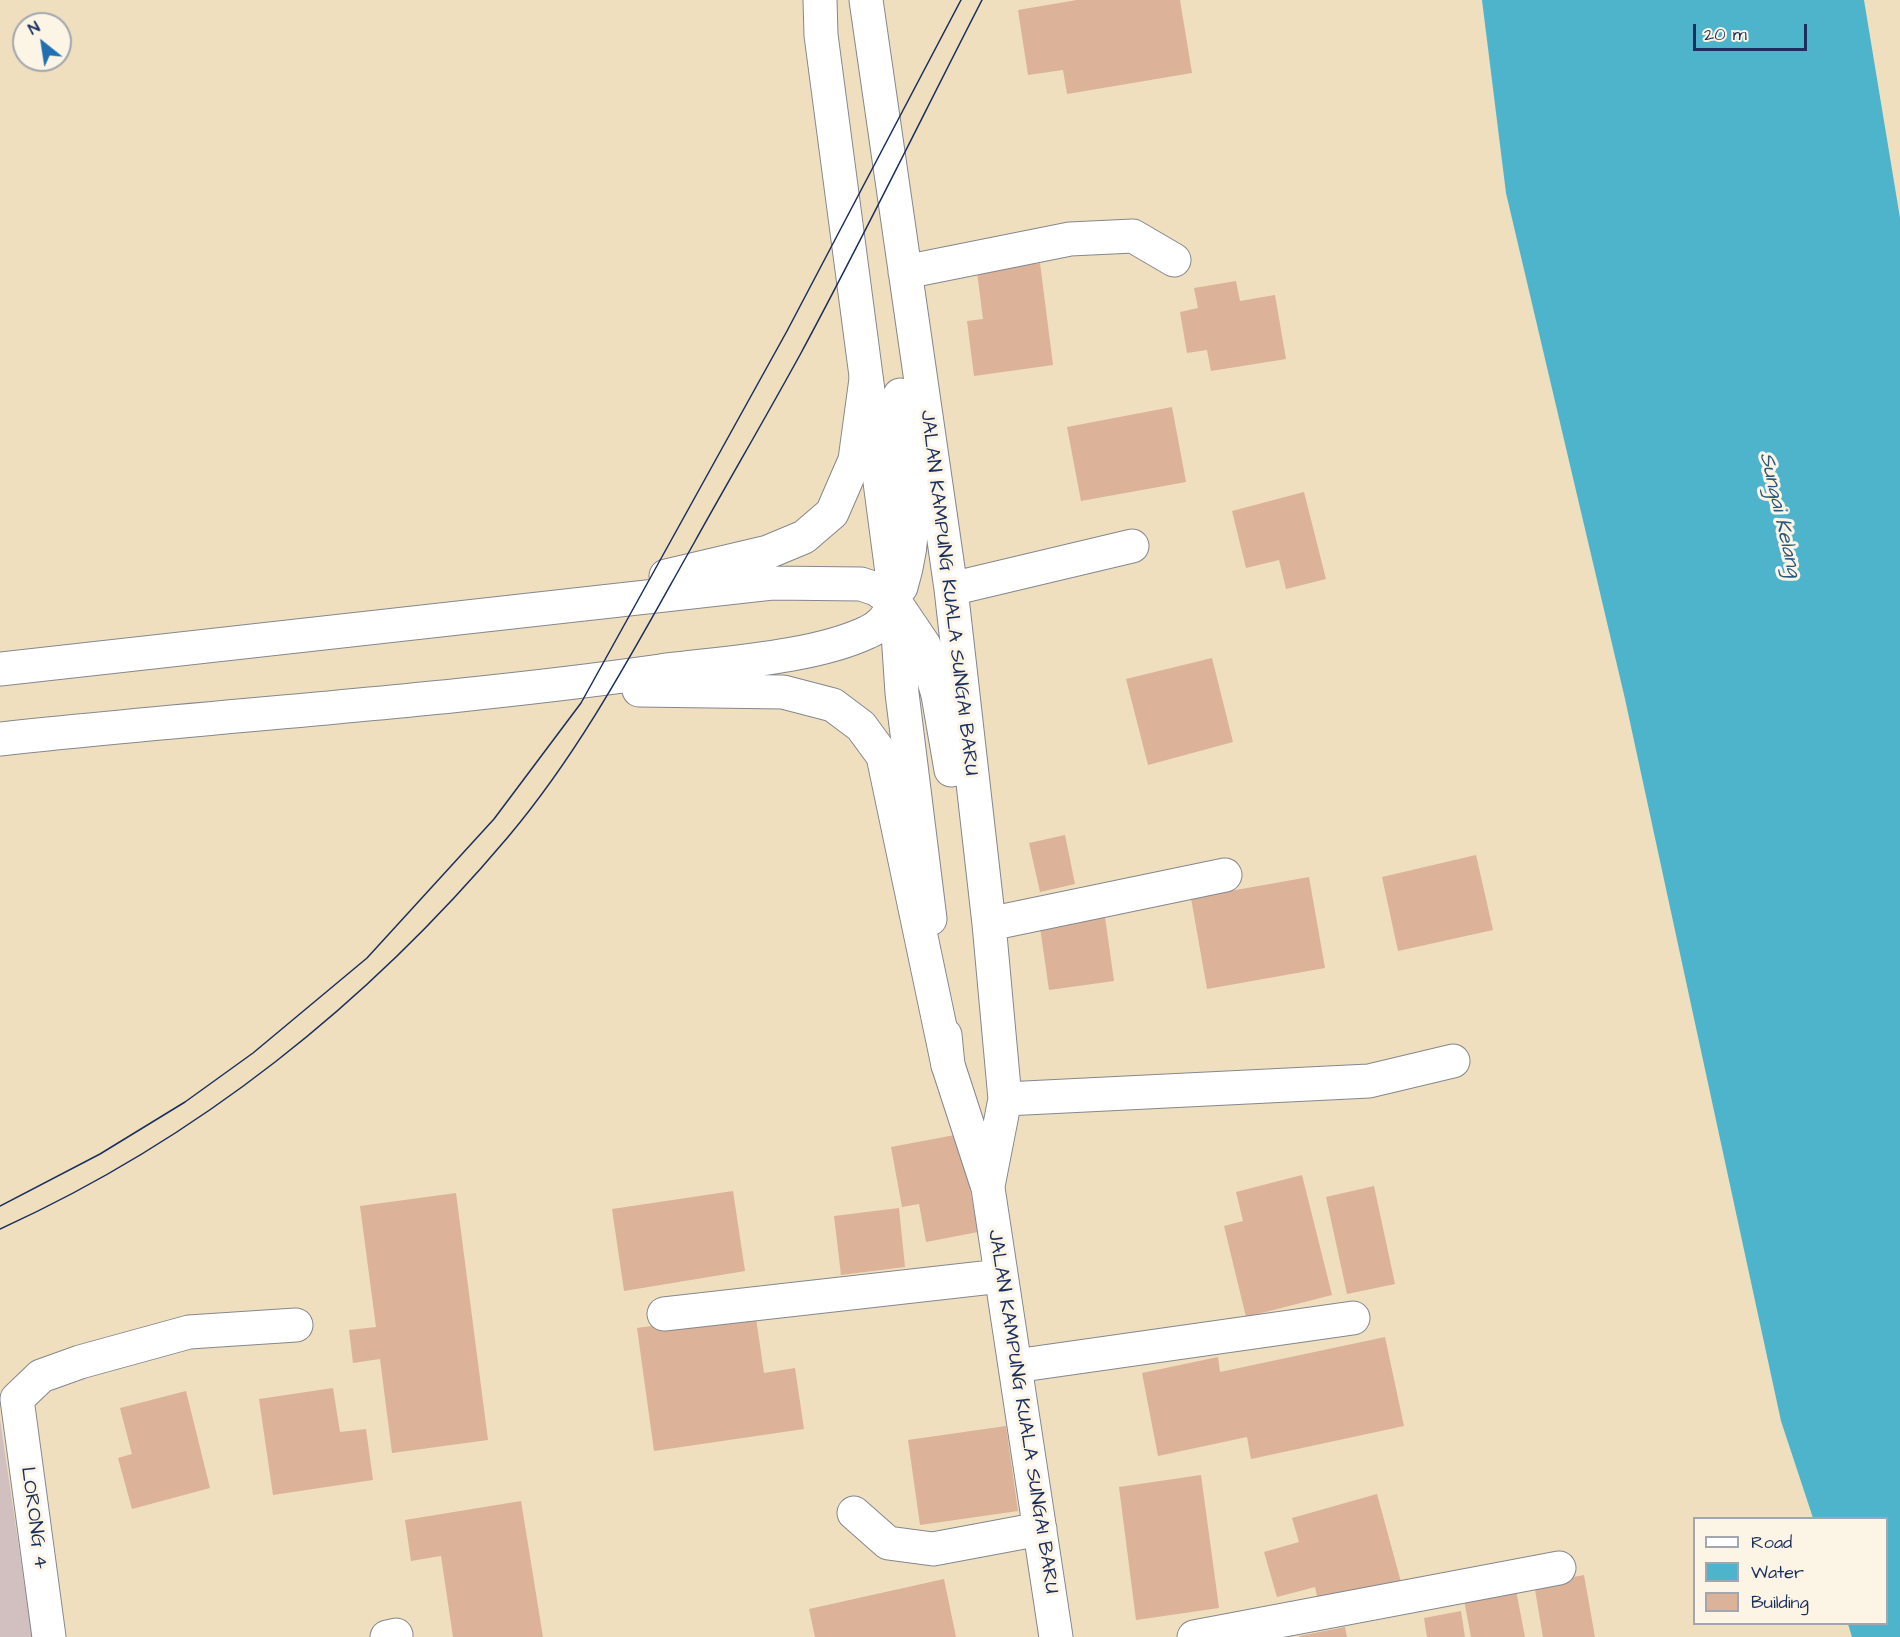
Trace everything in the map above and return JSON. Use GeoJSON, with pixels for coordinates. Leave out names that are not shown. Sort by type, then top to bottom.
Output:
{"type":"FeatureCollection","features":[{"type":"Feature","properties":{"kind":"street","name":"JALAN KAMPUNG KUALA SUNGAI BARU"},"geometry":{"type":"LineString","coordinates":[[820,0],[822,46],[896,603],[902,693],[948,1065],[987,1188],[1056,1637]]}},
{"type":"Feature","properties":{"kind":"street","name":"JALAN KAMPUNG KUALA SUNGAI BARU"},"geometry":{"type":"LineString","coordinates":[[866,0],[951,589],[989,924],[1005,1100],[987,1188]]}},
{"type":"Feature","properties":{"kind":"street"},"geometry":{"type":"LineString","coordinates":[[0,739],[143,723],[542,688],[813,650],[867,633],[881,624],[896,603],[912,554],[914,505],[886,282],[896,203]]}},
{"type":"Feature","properties":{"kind":"street"},"geometry":{"type":"LineString","coordinates":[[905,272],[1080,238],[1133,236],[1174,260]]}},
{"type":"Feature","properties":{"kind":"street"},"geometry":{"type":"LineString","coordinates":[[512,612],[768,552],[804,537],[832,513],[855,459],[866,379]]}},
{"type":"Feature","properties":{"kind":"street"},"geometry":{"type":"LineString","coordinates":[[951,589],[1132,546]]}},
{"type":"Feature","properties":{"kind":"street"},"geometry":{"type":"LineString","coordinates":[[0,669],[460,620],[512,612],[772,583],[861,584],[876,589],[896,603],[924,645],[938,695],[971,888],[995,994]]}},
{"type":"Feature","properties":{"kind":"street"},"geometry":{"type":"LineString","coordinates":[[542,688],[783,692],[833,705],[861,726],[883,756],[948,1065]]}},
{"type":"Feature","properties":{"kind":"street"},"geometry":{"type":"LineString","coordinates":[[989,924],[1225,875]]}},
{"type":"Feature","properties":{"kind":"street"},"geometry":{"type":"LineString","coordinates":[[1005,1100],[1370,1081],[1453,1061]]}},
{"type":"Feature","properties":{"kind":"street"},"geometry":{"type":"LineString","coordinates":[[664,1314],[1001,1276]]}},
{"type":"Feature","properties":{"kind":"street"},"geometry":{"type":"LineString","coordinates":[[1015,1366],[1353,1318]]}},
{"type":"Feature","properties":{"kind":"street","name":"LORONG 4"},"geometry":{"type":"LineString","coordinates":[[49,1637],[17,1399],[41,1376],[80,1362],[189,1332],[296,1325]]}},
{"type":"Feature","properties":{"kind":"street"},"geometry":{"type":"LineString","coordinates":[[854,1513],[888,1543],[933,1549],[1040,1529]]}},
{"type":"Feature","properties":{"kind":"street"},"geometry":{"type":"LineString","coordinates":[[1194,1637],[1559,1568]]}},
{"type":"Feature","properties":{"kind":"shaded area"},"geometry":{"type":"Polygon","coordinates":[[[0,1419],[32,1637],[0,1637],[0,1419]]]}},
{"type":"Feature","properties":{"kind":"water","name":"Sungai Kelang"},"geometry":{"type":"Polygon","coordinates":[[[1482,0],[1864,0],[1900,218],[1900,1637],[1852,1637],[1848,1625],[1888,1625],[1888,1517],[1813,1517],[1781,1421],[1625,699],[1506,193],[1482,0]]]}},
{"type":"Feature","properties":{"kind":"building"},"geometry":{"type":"Polygon","coordinates":[[[1077,0],[1180,0],[1192,73],[1067,94],[1063,70],[1028,75],[1018,10],[1077,0]]]}},
{"type":"Feature","properties":{"kind":"building"},"geometry":{"type":"Polygon","coordinates":[[[1040,263],[1053,365],[974,376],[967,321],[983,319],[977,272],[1040,263]]]}},
{"type":"Feature","properties":{"kind":"building"},"geometry":{"type":"Polygon","coordinates":[[[1236,281],[1240,301],[1275,295],[1286,359],[1211,371],[1207,350],[1187,353],[1180,312],[1198,308],[1194,288],[1236,281]]]}},
{"type":"Feature","properties":{"kind":"building"},"geometry":{"type":"Polygon","coordinates":[[[1172,407],[1186,482],[1081,501],[1067,427],[1172,407]]]}},
{"type":"Feature","properties":{"kind":"building"},"geometry":{"type":"Polygon","coordinates":[[[1304,492],[1326,579],[1286,589],[1279,560],[1246,568],[1232,511],[1304,492]]]}},
{"type":"Feature","properties":{"kind":"building"},"geometry":{"type":"Polygon","coordinates":[[[1212,658],[1233,742],[1148,765],[1126,679],[1212,658]]]}},
{"type":"Feature","properties":{"kind":"building"},"geometry":{"type":"Polygon","coordinates":[[[1065,835],[1075,884],[1040,892],[1029,843],[1065,835]]]}},
{"type":"Feature","properties":{"kind":"building"},"geometry":{"type":"Polygon","coordinates":[[[1476,855],[1493,930],[1398,951],[1382,877],[1476,855]]]}},
{"type":"Feature","properties":{"kind":"building"},"geometry":{"type":"Polygon","coordinates":[[[1309,877],[1325,968],[1207,989],[1191,898],[1309,877]]]}},
{"type":"Feature","properties":{"kind":"building"},"geometry":{"type":"Polygon","coordinates":[[[1105,917],[1114,981],[1049,990],[1040,927],[1105,917]]]}},
{"type":"Feature","properties":{"kind":"building"},"geometry":{"type":"Polygon","coordinates":[[[960,1134],[978,1232],[926,1242],[919,1204],[902,1207],[891,1147],[960,1134]]]}},
{"type":"Feature","properties":{"kind":"building"},"geometry":{"type":"Polygon","coordinates":[[[1302,1175],[1332,1295],[1246,1317],[1224,1226],[1243,1221],[1236,1192],[1302,1175]]]}},
{"type":"Feature","properties":{"kind":"building"},"geometry":{"type":"Polygon","coordinates":[[[1374,1186],[1395,1284],[1347,1294],[1326,1197],[1374,1186]]]}},
{"type":"Feature","properties":{"kind":"building"},"geometry":{"type":"Polygon","coordinates":[[[733,1191],[745,1271],[624,1291],[612,1209],[733,1191]]]}},
{"type":"Feature","properties":{"kind":"building"},"geometry":{"type":"Polygon","coordinates":[[[456,1193],[488,1440],[392,1453],[380,1359],[353,1363],[349,1330],[376,1327],[360,1206],[456,1193]]]}},
{"type":"Feature","properties":{"kind":"building"},"geometry":{"type":"Polygon","coordinates":[[[899,1208],[905,1267],[841,1275],[834,1216],[899,1208]]]}},
{"type":"Feature","properties":{"kind":"building"},"geometry":{"type":"Polygon","coordinates":[[[755,1311],[764,1373],[795,1368],[804,1429],[654,1451],[637,1328],[755,1311]]]}},
{"type":"Feature","properties":{"kind":"building"},"geometry":{"type":"Polygon","coordinates":[[[1385,1337],[1404,1426],[1251,1459],[1247,1437],[1158,1456],[1142,1373],[1218,1357],[1220,1372],[1385,1337]]]}},
{"type":"Feature","properties":{"kind":"building"},"geometry":{"type":"Polygon","coordinates":[[[333,1388],[340,1432],[366,1429],[373,1480],[273,1495],[259,1399],[333,1388]]]}},
{"type":"Feature","properties":{"kind":"building"},"geometry":{"type":"Polygon","coordinates":[[[186,1391],[210,1488],[132,1509],[118,1458],[132,1454],[120,1408],[186,1391]]]}},
{"type":"Feature","properties":{"kind":"building"},"geometry":{"type":"Polygon","coordinates":[[[1006,1426],[1018,1511],[920,1525],[908,1440],[1006,1426]]]}},
{"type":"Feature","properties":{"kind":"building"},"geometry":{"type":"Polygon","coordinates":[[[1201,1475],[1219,1608],[1136,1620],[1119,1487],[1201,1475]]]}},
{"type":"Feature","properties":{"kind":"building"},"geometry":{"type":"Polygon","coordinates":[[[1377,1494],[1401,1582],[1319,1605],[1315,1587],[1277,1597],[1264,1552],[1299,1542],[1292,1518],[1377,1494]]]}},
{"type":"Feature","properties":{"kind":"building"},"geometry":{"type":"Polygon","coordinates":[[[521,1501],[543,1637],[453,1637],[441,1556],[411,1561],[405,1520],[521,1501]]]}},
{"type":"Feature","properties":{"kind":"building"},"geometry":{"type":"Polygon","coordinates":[[[1584,1575],[1595,1637],[1543,1637],[1534,1584],[1584,1575]]]}},
{"type":"Feature","properties":{"kind":"building"},"geometry":{"type":"Polygon","coordinates":[[[944,1579],[956,1637],[815,1637],[809,1609],[944,1579]]]}},
{"type":"Feature","properties":{"kind":"building"},"geometry":{"type":"Polygon","coordinates":[[[1515,1585],[1525,1637],[1471,1637],[1463,1595],[1515,1585]]]}},
{"type":"Feature","properties":{"kind":"building"},"geometry":{"type":"Polygon","coordinates":[[[1461,1611],[1465,1637],[1427,1637],[1424,1618],[1461,1611]]]}},
{"type":"Feature","properties":{"kind":"building"},"geometry":{"type":"Polygon","coordinates":[[[1345,1627],[1347,1637],[1299,1637],[1299,1636],[1345,1627]]]}},
{"type":"Feature","properties":{"kind":"tram line"},"geometry":{"type":"LineString","coordinates":[[0,1206],[100,1154],[185,1102],[253,1053],[367,958],[494,819],[581,703],[787,331],[961,0]]}},
{"type":"Feature","properties":{"kind":"tram line"},"geometry":{"type":"LineString","coordinates":[[0,1229],[73,1193],[143,1153],[211,1109],[276,1062],[397,956],[454,898],[508,837],[561,768],[608,694],[651,619],[801,353],[982,0]]}}]}
